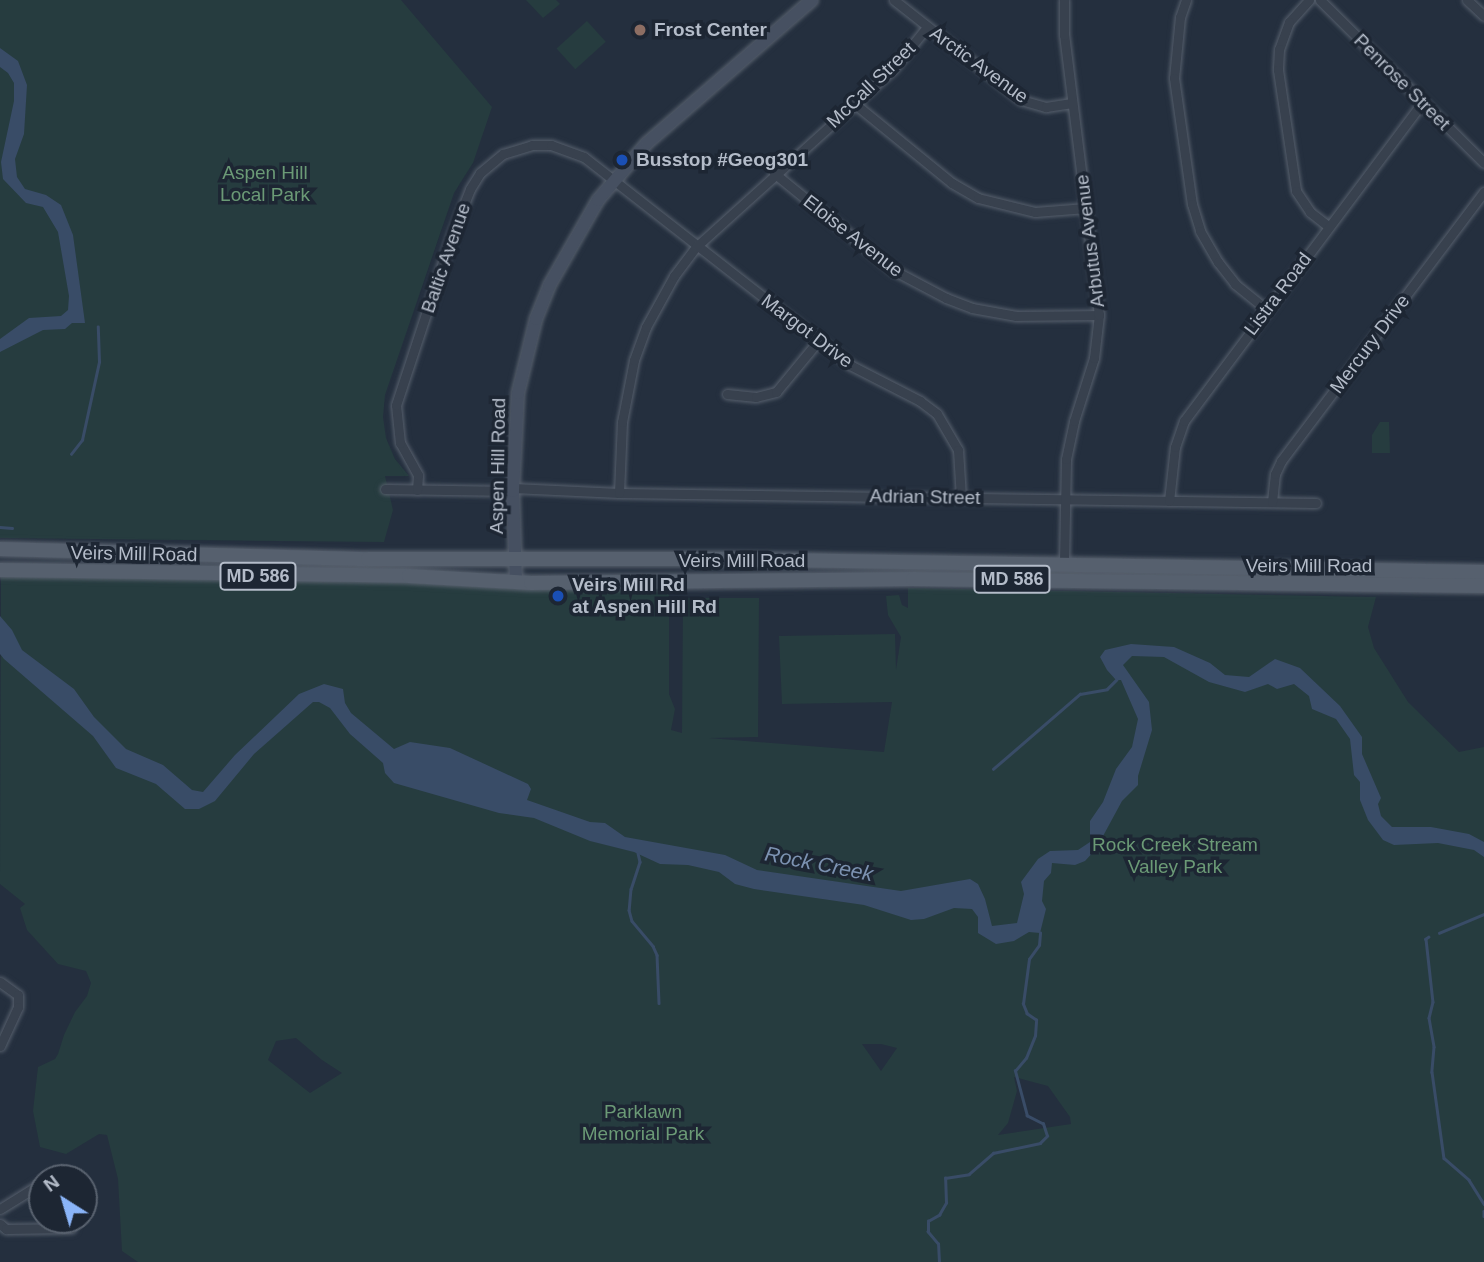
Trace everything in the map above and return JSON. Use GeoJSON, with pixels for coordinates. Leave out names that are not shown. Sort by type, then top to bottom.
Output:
{"type":"FeatureCollection","features":[{"type":"Feature","properties":{"kind":"main road","name":"Veirs Mill Road"},"geometry":{"type":"LineString","coordinates":[[0,549],[368,559],[515,557],[1484,572]]}},
{"type":"Feature","properties":{"kind":"main road"},"geometry":{"type":"LineString","coordinates":[[1110,581],[1112,565]]}},
{"type":"Feature","properties":{"kind":"main road"},"geometry":{"type":"LineString","coordinates":[[1298,584],[1299,568]]}},
{"type":"Feature","properties":{"kind":"main road","name":"Veirs Mill Road"},"geometry":{"type":"LineString","coordinates":[[0,570],[409,576],[516,582],[913,579],[1484,586]]}},
{"type":"Feature","properties":{"kind":"street","name":"Aspen Hill Road"},"geometry":{"type":"LineString","coordinates":[[516,582],[513,491],[518,393],[536,319],[573,240],[615,180],[647,143],[812,0]]}},
{"type":"Feature","properties":{"kind":"street","name":"Arctic Avenue"},"geometry":{"type":"LineString","coordinates":[[894,0],[1021,100],[1046,107],[1072,103]]}},
{"type":"Feature","properties":{"kind":"street","name":"Arbutus Avenue"},"geometry":{"type":"LineString","coordinates":[[1064,564],[1066,459],[1074,421],[1094,358],[1099,315],[1064,35],[1065,0]]}},
{"type":"Feature","properties":{"kind":"street"},"geometry":{"type":"LineString","coordinates":[[1186,0],[1180,18],[1174,78],[1192,204],[1200,231],[1218,262],[1235,284],[1266,309]]}},
{"type":"Feature","properties":{"kind":"street"},"geometry":{"type":"LineString","coordinates":[[1309,0],[1289,22],[1279,49],[1278,70],[1296,191],[1310,212],[1328,226]]}},
{"type":"Feature","properties":{"kind":"street","name":"Penrose Street"},"geometry":{"type":"LineString","coordinates":[[1320,0],[1484,163]]}},
{"type":"Feature","properties":{"kind":"street"},"geometry":{"type":"LineString","coordinates":[[1468,0],[1484,16]]}},
{"type":"Feature","properties":{"kind":"street","name":"McCall Street"},"geometry":{"type":"LineString","coordinates":[[619,493],[622,422],[634,360],[660,299],[697,246],[774,173],[892,69],[927,26]]}},
{"type":"Feature","properties":{"kind":"street","name":"Listra Road"},"geometry":{"type":"LineString","coordinates":[[1169,501],[1174,447],[1184,421],[1423,103]]}},
{"type":"Feature","properties":{"kind":"street"},"geometry":{"type":"LineString","coordinates":[[855,104],[952,183],[978,198],[1035,212],[1086,208]]}},
{"type":"Feature","properties":{"kind":"street","name":"Baltic Avenue"},"geometry":{"type":"LineString","coordinates":[[417,490],[418,475],[400,443],[396,405],[452,235],[475,181],[503,154],[531,145],[551,145],[584,157],[615,180]]}},
{"type":"Feature","properties":{"kind":"street","name":"Eloise Avenue"},"geometry":{"type":"LineString","coordinates":[[774,173],[893,270],[946,298],[972,308],[1016,316],[1099,315]]}},
{"type":"Feature","properties":{"kind":"street","name":"Margot Drive"},"geometry":{"type":"LineString","coordinates":[[615,180],[850,365],[920,401],[937,414],[958,450],[961,498]]}},
{"type":"Feature","properties":{"kind":"street","name":"Mercury Drive"},"geometry":{"type":"LineString","coordinates":[[1272,502],[1275,474],[1281,461],[1484,192]]}},
{"type":"Feature","properties":{"kind":"street"},"geometry":{"type":"LineString","coordinates":[[727,394],[756,397],[776,392],[789,381],[818,341]]}},
{"type":"Feature","properties":{"kind":"street","name":"Adrian Street"},"geometry":{"type":"LineString","coordinates":[[385,489],[1317,503]]}},
{"type":"Feature","properties":{"kind":"street"},"geometry":{"type":"LineString","coordinates":[[0,982],[18,995],[18,1007],[0,1046]]}},
{"type":"Feature","properties":{"kind":"street"},"geometry":{"type":"LineString","coordinates":[[0,1209],[28,1192]]}},
{"type":"Feature","properties":{"kind":"street"},"geometry":{"type":"LineString","coordinates":[[0,1224],[6,1229],[28,1229]]}},
{"type":"Feature","properties":{"kind":"green space","name":"Aspen Hill Local Park"},"geometry":{"type":"Polygon","coordinates":[[[0,0],[401,0],[492,107],[473,163],[454,193],[385,395],[383,417],[386,438],[395,459],[409,476],[385,476],[393,510],[384,542],[0,538],[0,0]]]}},
{"type":"Feature","properties":{"kind":"green space"},"geometry":{"type":"Polygon","coordinates":[[[526,0],[556,0],[560,4],[543,18],[526,0]]]}},
{"type":"Feature","properties":{"kind":"green space"},"geometry":{"type":"Polygon","coordinates":[[[587,21],[606,42],[575,69],[557,48],[587,21]]]}},
{"type":"Feature","properties":{"kind":"green space"},"geometry":{"type":"Polygon","coordinates":[[[1380,422],[1389,422],[1390,453],[1372,453],[1372,435],[1380,422]]]}},
{"type":"Feature","properties":{"kind":"green space","name":"Rock Creek Stream Valley Park"},"geometry":{"type":"Polygon","coordinates":[[[1,575],[669,584],[669,694],[675,709],[671,730],[682,733],[683,598],[759,598],[758,737],[709,738],[884,752],[892,702],[782,704],[779,636],[895,634],[896,670],[901,637],[888,615],[886,596],[899,595],[902,605],[908,608],[908,588],[1376,597],[1368,627],[1374,648],[1408,702],[1459,752],[1484,747],[1484,1262],[138,1262],[122,1251],[118,1179],[107,1135],[99,1134],[66,1154],[40,1147],[33,1111],[38,1067],[55,1059],[64,1035],[75,1012],[87,996],[91,983],[86,971],[58,964],[27,930],[20,908],[25,904],[0,884],[1,575]],[[296,1038],[276,1041],[268,1060],[310,1093],[342,1073],[296,1038]],[[862,1044],[881,1071],[897,1048],[881,1044],[862,1044]],[[1014,1077],[1017,1091],[1008,1123],[998,1135],[1071,1124],[1070,1117],[1048,1086],[1014,1077]]]}},
{"type":"Feature","properties":{"kind":"water"},"geometry":{"type":"Polygon","coordinates":[[[0,48],[18,61],[27,85],[24,134],[15,159],[17,177],[25,189],[46,195],[61,205],[73,235],[85,323],[72,323],[65,329],[43,330],[0,352],[0,339],[29,318],[61,316],[68,310],[69,296],[58,232],[43,207],[26,203],[3,179],[1,162],[14,101],[14,83],[0,67],[0,48]]]}},
{"type":"Feature","properties":{"kind":"water"},"geometry":{"type":"Polygon","coordinates":[[[0,616],[12,630],[22,650],[74,689],[94,717],[126,749],[163,765],[192,790],[203,792],[235,755],[299,694],[324,684],[343,689],[345,703],[351,713],[394,749],[410,742],[450,748],[528,784],[531,789],[527,800],[590,822],[605,823],[625,837],[725,855],[757,870],[901,891],[970,879],[978,884],[992,926],[1017,923],[1024,894],[1021,882],[1038,859],[1050,851],[1078,850],[1090,842],[1090,821],[1103,802],[1116,769],[1132,747],[1138,719],[1121,680],[1116,680],[1100,657],[1105,650],[1131,644],[1174,647],[1210,663],[1225,675],[1249,677],[1275,659],[1300,668],[1340,706],[1362,737],[1362,754],[1381,798],[1378,804],[1381,816],[1392,827],[1431,827],[1469,834],[1484,842],[1484,857],[1474,850],[1438,843],[1394,845],[1383,840],[1368,820],[1360,800],[1360,782],[1354,775],[1350,739],[1336,719],[1312,709],[1309,696],[1294,684],[1277,689],[1268,684],[1245,692],[1209,682],[1164,657],[1132,656],[1123,665],[1149,702],[1152,730],[1138,776],[1138,785],[1122,801],[1096,849],[1085,861],[1075,865],[1052,863],[1051,873],[1044,881],[1042,901],[1046,909],[1040,933],[1029,932],[1014,941],[996,944],[978,933],[978,917],[972,909],[954,908],[924,919],[911,920],[864,905],[754,889],[735,884],[719,872],[688,865],[660,864],[634,852],[590,841],[534,818],[499,813],[394,783],[385,773],[383,763],[350,734],[330,708],[319,702],[313,702],[254,754],[215,801],[199,809],[185,809],[156,784],[116,768],[93,736],[4,659],[0,654],[0,616]]]}},
{"type":"Feature","properties":{"kind":"waterway"},"geometry":{"type":"LineString","coordinates":[[71,454],[82,440],[99,362],[98,327]]}},
{"type":"Feature","properties":{"kind":"waterway"},"geometry":{"type":"LineString","coordinates":[[0,527],[12,528]]}},
{"type":"Feature","properties":{"kind":"waterway"},"geometry":{"type":"LineString","coordinates":[[993,769],[1080,694],[1107,689],[1116,680]]}},
{"type":"Feature","properties":{"kind":"waterway"},"geometry":{"type":"LineString","coordinates":[[638,853],[640,862],[631,889],[629,910],[632,921],[653,946],[657,955],[659,1003]]}},
{"type":"Feature","properties":{"kind":"waterway"},"geometry":{"type":"LineString","coordinates":[[1439,933],[1484,914]]}},
{"type":"Feature","properties":{"kind":"waterway"},"geometry":{"type":"LineString","coordinates":[[939,1262],[938,1244],[928,1232],[928,1221],[939,1215],[946,1203],[945,1178],[969,1174],[993,1153],[1040,1143],[1047,1136],[1043,1124],[1027,1116],[1015,1071],[1026,1058],[1035,1036],[1036,1020],[1027,1014],[1023,1004],[1029,959],[1039,945],[1040,933]]}},
{"type":"Feature","properties":{"kind":"waterway"},"geometry":{"type":"LineString","coordinates":[[1429,937],[1426,939],[1433,1002],[1429,1018],[1434,1047],[1432,1072],[1444,1158],[1469,1180],[1484,1204]]}},
{"type":"Feature","properties":{"kind":"waterway"},"geometry":{"type":"LineString","coordinates":[[1484,1211],[1484,1216]]}},
{"type":"Feature","properties":{"kind":"place","name":"Frost Center"},"geometry":{"type":"Point","coordinates":[640,30]}},
{"type":"Feature","properties":{"kind":"place","name":"Busstop #Geog301"},"geometry":{"type":"Point","coordinates":[622,160]}},
{"type":"Feature","properties":{"kind":"place","name":"Veirs Mill Rd at Aspen Hill Rd"},"geometry":{"type":"Point","coordinates":[558,596]}},
{"type":"Feature","properties":{"kind":"water label","name":"Rock Creek"},"geometry":{"type":"Point","coordinates":[819,864]}},
{"type":"Feature","properties":{"kind":"park label","name":"Parklawn Memorial Park"},"geometry":{"type":"Point","coordinates":[643,1123]}}]}
